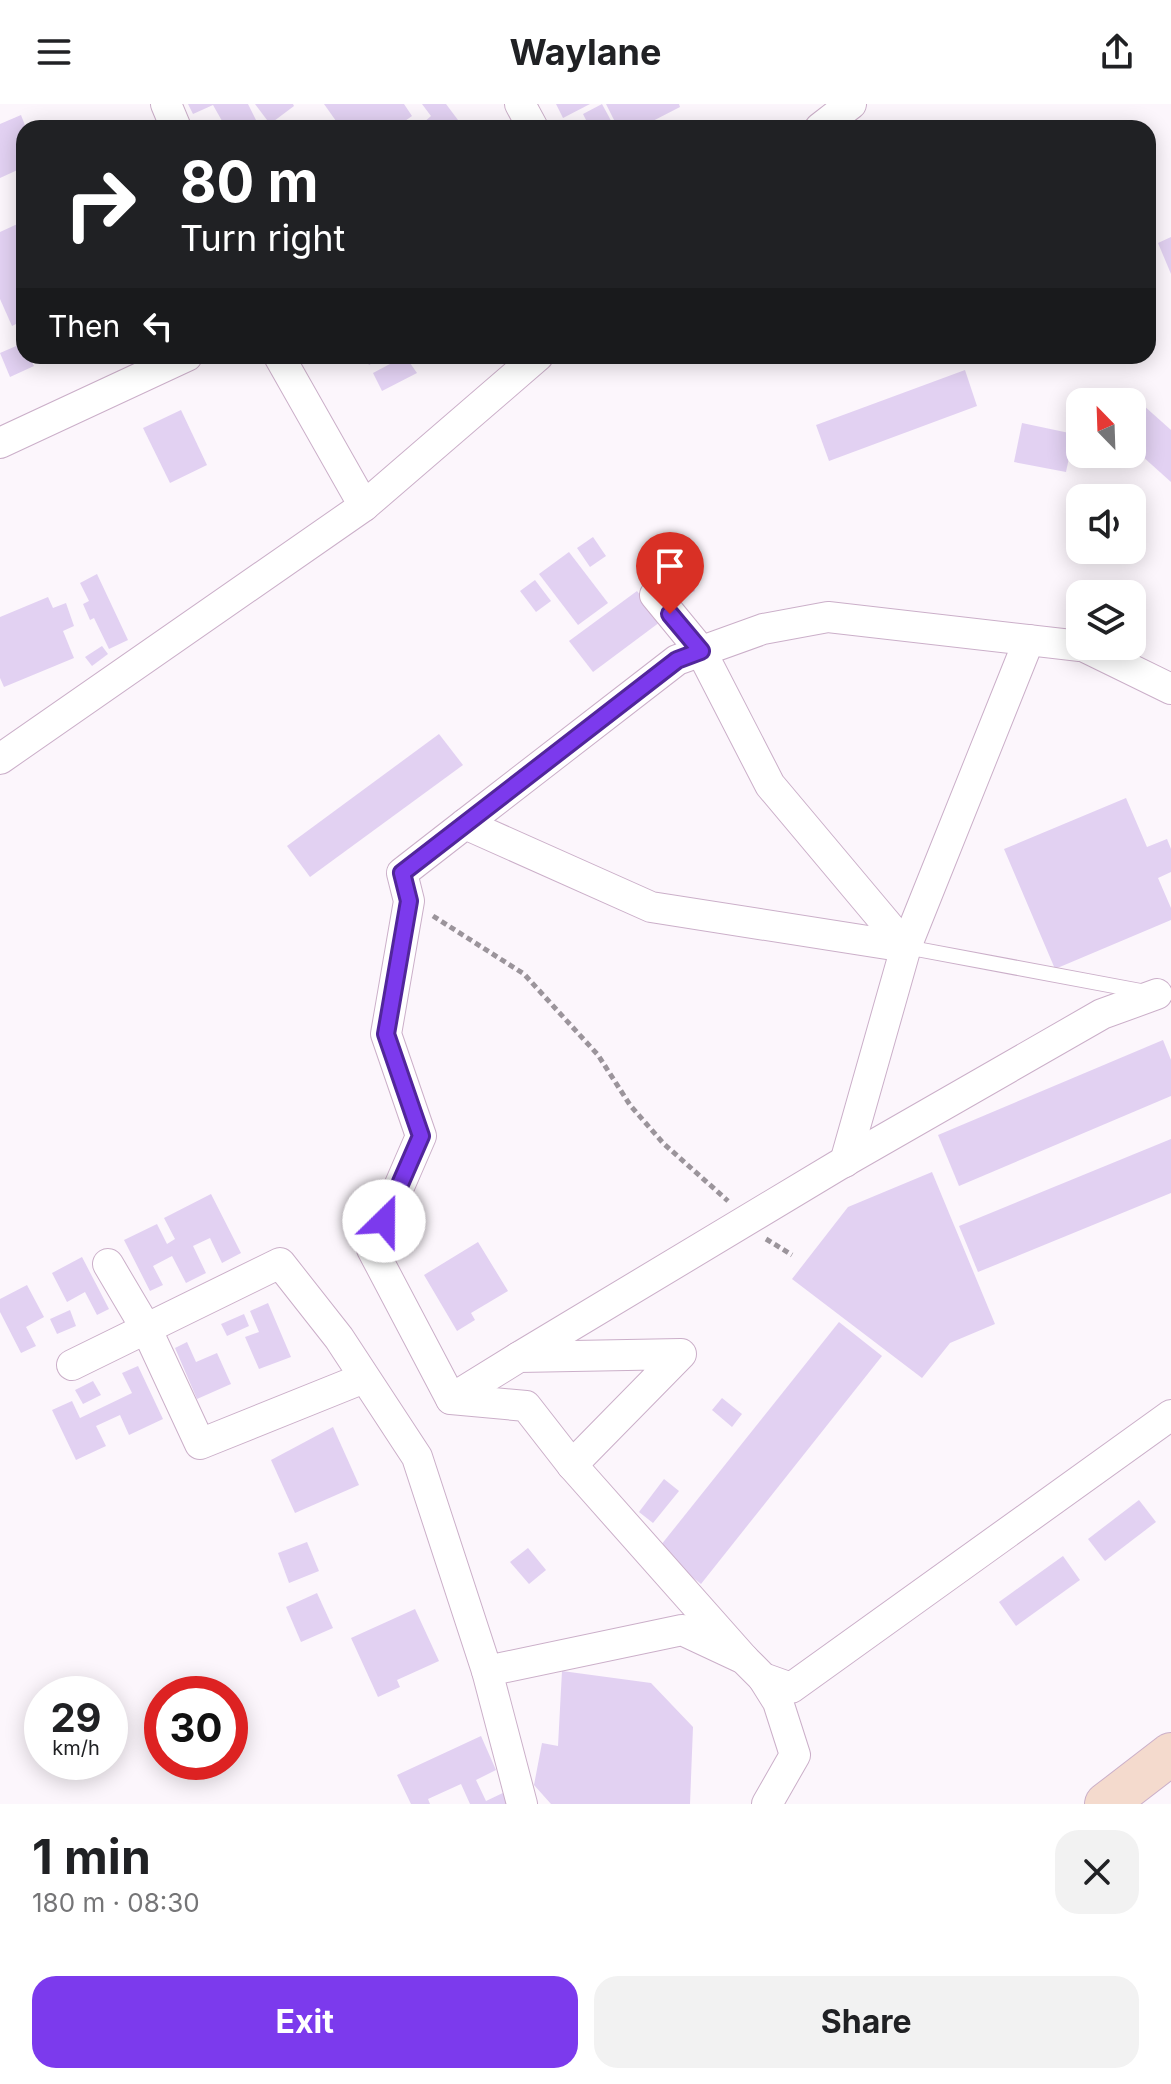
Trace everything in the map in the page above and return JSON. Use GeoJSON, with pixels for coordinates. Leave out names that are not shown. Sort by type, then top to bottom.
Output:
{"type":"FeatureCollection","features":[{"type":"Feature","properties":{"kind":"street"},"geometry":{"type":"LineString","coordinates":[[830,120],[851,104]]}},
{"type":"Feature","properties":{"kind":"street"},"geometry":{"type":"LineString","coordinates":[[0,443],[170,364]]}},
{"type":"Feature","properties":{"kind":"street"},"geometry":{"type":"LineString","coordinates":[[284,364],[364,506]]}},
{"type":"Feature","properties":{"kind":"street"},"geometry":{"type":"LineString","coordinates":[[0,759],[364,506],[529,364]]}},
{"type":"Feature","properties":{"kind":"street"},"geometry":{"type":"LineString","coordinates":[[655,595],[701,651],[770,785],[906,947]]}},
{"type":"Feature","properties":{"kind":"street"},"geometry":{"type":"LineString","coordinates":[[451,1399],[372,1249],[421,1136],[386,1034],[409,901],[402,873],[677,660],[763,629],[828,617],[1066,644]]}},
{"type":"Feature","properties":{"kind":"street"},"geometry":{"type":"LineString","coordinates":[[845,1162],[906,947],[1029,640]]}},
{"type":"Feature","properties":{"kind":"street"},"geometry":{"type":"LineString","coordinates":[[1110,660],[1171,689]]}},
{"type":"Feature","properties":{"kind":"street"},"geometry":{"type":"LineString","coordinates":[[465,824],[651,907],[906,947]]}},
{"type":"Feature","properties":{"kind":"street"},"geometry":{"type":"LineString","coordinates":[[451,1399],[845,1162],[1102,1014],[1164,995]]}},
{"type":"Feature","properties":{"kind":"street"},"geometry":{"type":"LineString","coordinates":[[72,1365],[280,1263],[339,1338],[417,1457],[487,1671],[522,1804]]}},
{"type":"Feature","properties":{"kind":"street"},"geometry":{"type":"LineString","coordinates":[[108,1264],[147,1330],[200,1444],[364,1378]]}},
{"type":"Feature","properties":{"kind":"street"},"geometry":{"type":"LineString","coordinates":[[519,1357],[681,1354],[572,1465]]}},
{"type":"Feature","properties":{"kind":"street"},"geometry":{"type":"LineString","coordinates":[[451,1399],[526,1406],[572,1465],[754,1669],[778,1702],[795,1755],[767,1804]]}},
{"type":"Feature","properties":{"kind":"street"},"geometry":{"type":"LineString","coordinates":[[487,1671],[682,1630],[791,1688],[1171,1415]]}},
{"type":"Feature","properties":{"kind":"street"},"geometry":{"type":"LineString","coordinates":[[1106,1804],[1171,1754]]}},
{"type":"Feature","properties":{"kind":"lane"},"geometry":{"type":"LineString","coordinates":[[906,947],[1164,995]]}},
{"type":"Feature","properties":{"kind":"path"},"geometry":{"type":"LineString","coordinates":[[409,901],[524,974],[598,1055],[630,1105],[663,1143],[771,1243],[792,1255]]}},
{"type":"Feature","properties":{"kind":"building"},"geometry":{"type":"Polygon","coordinates":[[[188,104],[248,104],[256,120],[221,120],[213,105],[193,114],[188,104]]]}},
{"type":"Feature","properties":{"kind":"building"},"geometry":{"type":"Polygon","coordinates":[[[255,104],[293,104],[275,120],[267,120],[255,104]]]}},
{"type":"Feature","properties":{"kind":"building"},"geometry":{"type":"Polygon","coordinates":[[[324,104],[404,104],[412,116],[406,120],[335,120],[324,104]]]}},
{"type":"Feature","properties":{"kind":"building"},"geometry":{"type":"Polygon","coordinates":[[[422,104],[446,104],[458,120],[426,120],[431,116],[422,104]]]}},
{"type":"Feature","properties":{"kind":"building"},"geometry":{"type":"Polygon","coordinates":[[[556,104],[590,104],[563,118],[556,104]]]}},
{"type":"Feature","properties":{"kind":"building"},"geometry":{"type":"Polygon","coordinates":[[[602,104],[611,120],[586,120],[583,114],[602,104]]]}},
{"type":"Feature","properties":{"kind":"building"},"geometry":{"type":"Polygon","coordinates":[[[606,104],[679,104],[680,107],[655,120],[614,120],[606,104]]]}},
{"type":"Feature","properties":{"kind":"building"},"geometry":{"type":"Polygon","coordinates":[[[21,115],[23,120],[16,120],[16,171],[0,178],[0,124],[21,115]]]}},
{"type":"Feature","properties":{"kind":"building"},"geometry":{"type":"Polygon","coordinates":[[[16,225],[16,324],[12,326],[0,299],[0,232],[16,225]]]}},
{"type":"Feature","properties":{"kind":"building"},"geometry":{"type":"Polygon","coordinates":[[[1171,237],[1171,274],[1158,243],[1171,237]]]}},
{"type":"Feature","properties":{"kind":"building"},"geometry":{"type":"Polygon","coordinates":[[[16,346],[16,364],[34,366],[10,377],[0,353],[16,346]]]}},
{"type":"Feature","properties":{"kind":"building"},"geometry":{"type":"Polygon","coordinates":[[[390,364],[411,364],[417,373],[382,391],[373,373],[390,364]]]}},
{"type":"Feature","properties":{"kind":"building"},"geometry":{"type":"Polygon","coordinates":[[[965,370],[977,406],[829,461],[816,425],[965,370]]]}},
{"type":"Feature","properties":{"kind":"building"},"geometry":{"type":"Polygon","coordinates":[[[1146,408],[1171,430],[1171,482],[1146,460],[1146,408]]]}},
{"type":"Feature","properties":{"kind":"building"},"geometry":{"type":"Polygon","coordinates":[[[181,410],[207,465],[170,483],[143,428],[181,410]]]}},
{"type":"Feature","properties":{"kind":"building"},"geometry":{"type":"Polygon","coordinates":[[[1022,423],[1066,432],[1066,472],[1014,462],[1022,423]]]}},
{"type":"Feature","properties":{"kind":"building"},"geometry":{"type":"Polygon","coordinates":[[[593,537],[606,556],[590,567],[577,548],[593,537]]]}},
{"type":"Feature","properties":{"kind":"building"},"geometry":{"type":"Polygon","coordinates":[[[569,552],[608,603],[578,625],[539,574],[569,552]]]}},
{"type":"Feature","properties":{"kind":"building"},"geometry":{"type":"Polygon","coordinates":[[[685,569],[695,591],[674,601],[663,579],[685,569]]]}},
{"type":"Feature","properties":{"kind":"building"},"geometry":{"type":"Polygon","coordinates":[[[97,574],[128,640],[109,649],[94,618],[90,620],[83,604],[89,601],[80,583],[97,574]]]}},
{"type":"Feature","properties":{"kind":"building"},"geometry":{"type":"Polygon","coordinates":[[[535,580],[551,601],[536,612],[520,591],[535,580]]]}},
{"type":"Feature","properties":{"kind":"building"},"geometry":{"type":"Polygon","coordinates":[[[637,591],[660,622],[593,672],[569,641],[637,591]]]}},
{"type":"Feature","properties":{"kind":"building"},"geometry":{"type":"Polygon","coordinates":[[[48,597],[53,608],[66,603],[74,626],[63,631],[74,658],[4,687],[0,678],[0,617],[48,597]]]}},
{"type":"Feature","properties":{"kind":"building"},"geometry":{"type":"Polygon","coordinates":[[[102,646],[108,654],[92,666],[85,657],[102,646]]]}},
{"type":"Feature","properties":{"kind":"building"},"geometry":{"type":"Polygon","coordinates":[[[439,734],[463,765],[310,877],[287,846],[439,734]]]}},
{"type":"Feature","properties":{"kind":"building"},"geometry":{"type":"Polygon","coordinates":[[[1126,798],[1147,847],[1167,839],[1171,849],[1171,872],[1158,878],[1171,908],[1171,920],[1055,969],[1004,849],[1126,798]]]}},
{"type":"Feature","properties":{"kind":"building"},"geometry":{"type":"Polygon","coordinates":[[[1163,1040],[1171,1060],[1171,1096],[959,1186],[938,1135],[1163,1040]]]}},
{"type":"Feature","properties":{"kind":"building"},"geometry":{"type":"Polygon","coordinates":[[[1171,1139],[1171,1193],[978,1272],[959,1226],[1171,1139]]]}},
{"type":"Feature","properties":{"kind":"building"},"geometry":{"type":"Polygon","coordinates":[[[932,1172],[995,1324],[950,1343],[922,1378],[792,1279],[848,1207],[932,1172]]]}},
{"type":"Feature","properties":{"kind":"building"},"geometry":{"type":"Polygon","coordinates":[[[211,1194],[241,1253],[222,1263],[210,1238],[193,1246],[206,1273],[186,1283],[172,1256],[153,1266],[163,1285],[150,1291],[124,1240],[157,1224],[167,1244],[175,1239],[164,1218],[211,1194]]]}},
{"type":"Feature","properties":{"kind":"building"},"geometry":{"type":"Polygon","coordinates":[[[478,1242],[508,1291],[471,1313],[475,1320],[457,1331],[424,1275],[478,1242]]]}},
{"type":"Feature","properties":{"kind":"building"},"geometry":{"type":"Polygon","coordinates":[[[82,1257],[109,1309],[97,1315],[85,1292],[67,1302],[52,1273],[82,1257]]]}},
{"type":"Feature","properties":{"kind":"building"},"geometry":{"type":"Polygon","coordinates":[[[27,1285],[44,1317],[26,1327],[36,1346],[21,1353],[0,1312],[0,1299],[27,1285]]]}},
{"type":"Feature","properties":{"kind":"building"},"geometry":{"type":"Polygon","coordinates":[[[268,1303],[291,1357],[259,1369],[245,1337],[259,1332],[250,1311],[268,1303]]]}},
{"type":"Feature","properties":{"kind":"building"},"geometry":{"type":"Polygon","coordinates":[[[70,1310],[76,1326],[57,1334],[50,1319],[70,1310]]]}},
{"type":"Feature","properties":{"kind":"building"},"geometry":{"type":"Polygon","coordinates":[[[244,1314],[249,1326],[227,1336],[221,1324],[244,1314]]]}},
{"type":"Feature","properties":{"kind":"building"},"geometry":{"type":"Polygon","coordinates":[[[839,1322],[882,1356],[701,1584],[657,1550],[839,1322]]]}},
{"type":"Feature","properties":{"kind":"building"},"geometry":{"type":"Polygon","coordinates":[[[187,1342],[196,1362],[217,1353],[231,1384],[197,1399],[175,1348],[187,1342]]]}},
{"type":"Feature","properties":{"kind":"building"},"geometry":{"type":"Polygon","coordinates":[[[138,1366],[163,1419],[129,1435],[120,1415],[96,1426],[106,1446],[76,1460],[52,1410],[72,1401],[80,1418],[132,1393],[122,1373],[138,1366]]]}},
{"type":"Feature","properties":{"kind":"building"},"geometry":{"type":"Polygon","coordinates":[[[93,1381],[101,1395],[83,1404],[75,1390],[93,1381]]]}},
{"type":"Feature","properties":{"kind":"building"},"geometry":{"type":"Polygon","coordinates":[[[722,1398],[742,1414],[732,1427],[712,1410],[722,1398]]]}},
{"type":"Feature","properties":{"kind":"building"},"geometry":{"type":"Polygon","coordinates":[[[333,1427],[359,1485],[295,1513],[271,1460],[333,1427]]]}},
{"type":"Feature","properties":{"kind":"building"},"geometry":{"type":"Polygon","coordinates":[[[664,1479],[679,1491],[653,1523],[639,1512],[664,1479]]]}},
{"type":"Feature","properties":{"kind":"building"},"geometry":{"type":"Polygon","coordinates":[[[1139,1500],[1156,1522],[1105,1561],[1088,1539],[1139,1500]]]}},
{"type":"Feature","properties":{"kind":"building"},"geometry":{"type":"Polygon","coordinates":[[[307,1542],[319,1571],[289,1583],[278,1553],[307,1542]]]}},
{"type":"Feature","properties":{"kind":"building"},"geometry":{"type":"Polygon","coordinates":[[[528,1548],[546,1570],[529,1584],[510,1562],[528,1548]]]}},
{"type":"Feature","properties":{"kind":"building"},"geometry":{"type":"Polygon","coordinates":[[[1063,1556],[1080,1580],[1016,1626],[999,1602],[1063,1556]]]}},
{"type":"Feature","properties":{"kind":"building"},"geometry":{"type":"Polygon","coordinates":[[[317,1593],[333,1628],[301,1642],[286,1607],[317,1593]]]}},
{"type":"Feature","properties":{"kind":"building"},"geometry":{"type":"Polygon","coordinates":[[[415,1609],[439,1661],[397,1680],[400,1687],[378,1697],[351,1638],[415,1609]]]}},
{"type":"Feature","properties":{"kind":"building"},"geometry":{"type":"Polygon","coordinates":[[[562,1671],[651,1683],[693,1727],[690,1804],[551,1804],[534,1785],[542,1743],[558,1746],[562,1671]]]}},
{"type":"Feature","properties":{"kind":"building"},"geometry":{"type":"Polygon","coordinates":[[[481,1736],[496,1770],[476,1780],[486,1801],[507,1791],[513,1804],[470,1804],[461,1784],[428,1799],[430,1804],[411,1804],[397,1775],[481,1736]]]}},
{"type":"Feature","properties":{"kind":"route"},"geometry":{"type":"LineString","coordinates":[[384,1221],[421,1136],[386,1034],[409,901],[402,873],[677,660],[701,651],[670,614]]}}]}
